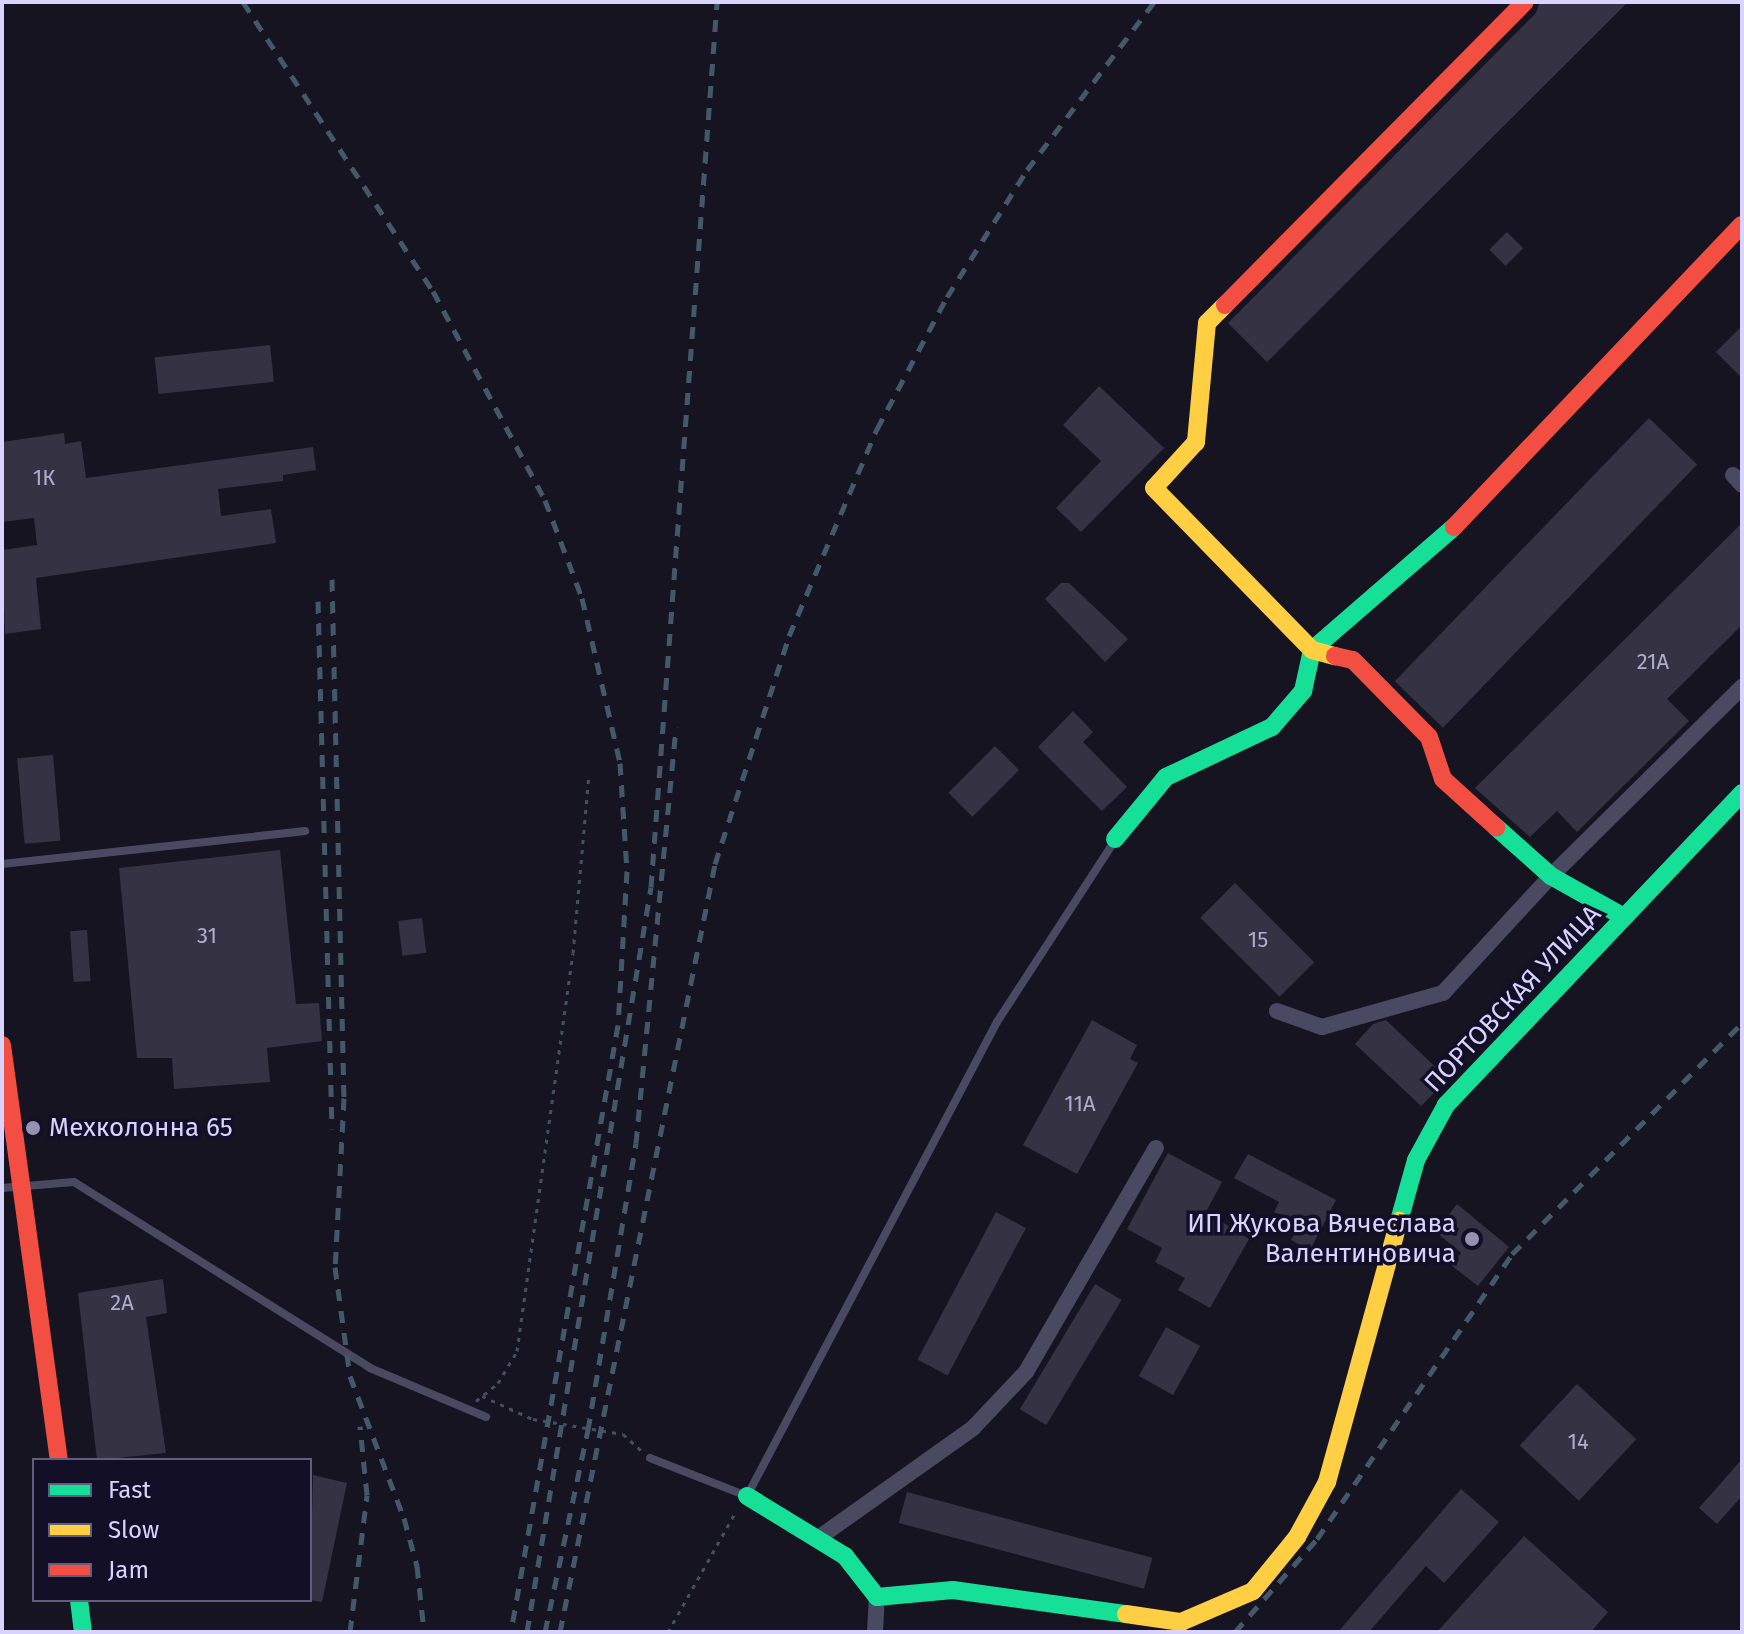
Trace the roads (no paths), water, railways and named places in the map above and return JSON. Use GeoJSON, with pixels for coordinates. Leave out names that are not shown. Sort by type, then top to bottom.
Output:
{"type":"FeatureCollection","features":[{"type":"Feature","properties":{"kind":"street"},"geometry":{"type":"LineString","coordinates":[[1525,2],[1207,323],[1196,442],[1154,488],[1312,650],[1353,660],[1429,737],[1443,779],[1551,876],[1624,917]]}},
{"type":"Feature","properties":{"kind":"street"},"geometry":{"type":"LineString","coordinates":[[1115,839],[1166,777],[1272,727],[1303,691],[1312,650],[1445,536],[1742,225]]}},
{"type":"Feature","properties":{"kind":"street"},"geometry":{"type":"LineString","coordinates":[[1277,1011],[1322,1027],[1443,993],[1551,876],[1742,687]]}},
{"type":"Feature","properties":{"kind":"street","name":"ПОРТОВСКАЯ УЛИЦА"},"geometry":{"type":"LineString","coordinates":[[877,1597],[953,1590],[1181,1622],[1253,1591],[1297,1537],[1327,1482],[1416,1160],[1446,1105],[1742,793]]}},
{"type":"Feature","properties":{"kind":"street"},"geometry":{"type":"LineString","coordinates":[[2,1045],[7,1187],[59,1458]]}},
{"type":"Feature","properties":{"kind":"street"},"geometry":{"type":"LineString","coordinates":[[817,1539],[973,1428],[1026,1372],[1156,1148]]}},
{"type":"Feature","properties":{"kind":"street"},"geometry":{"type":"LineString","coordinates":[[746,1496],[845,1556],[877,1597],[875,1632]]}},
{"type":"Feature","properties":{"kind":"street"},"geometry":{"type":"LineString","coordinates":[[79,1602],[83,1632]]}},
{"type":"Feature","properties":{"kind":"lane"},"geometry":{"type":"LineString","coordinates":[[2,864],[305,831]]}},
{"type":"Feature","properties":{"kind":"lane"},"geometry":{"type":"LineString","coordinates":[[650,1458],[746,1496],[997,1022],[1115,839]]}},
{"type":"Feature","properties":{"kind":"lane"},"geometry":{"type":"LineString","coordinates":[[7,1187],[74,1182],[370,1368],[464,1411],[486,1417]]}},
{"type":"Feature","properties":{"kind":"railway"},"geometry":{"type":"LineString","coordinates":[[243,2],[433,291],[545,500],[582,598],[620,763],[627,871],[618,1025],[511,1632]]}},
{"type":"Feature","properties":{"kind":"railway"},"geometry":{"type":"LineString","coordinates":[[527,1632],[651,887],[717,2]]}},
{"type":"Feature","properties":{"kind":"railway"},"geometry":{"type":"LineString","coordinates":[[560,1632],[715,864],[789,636],[877,429],[947,297],[1027,170],[1154,2]]}},
{"type":"Feature","properties":{"kind":"railway"},"geometry":{"type":"LineString","coordinates":[[332,579],[344,1098],[335,1267],[350,1376],[404,1518],[417,1566],[424,1632]]}},
{"type":"Feature","properties":{"kind":"railway"},"geometry":{"type":"LineString","coordinates":[[318,601],[332,1129]]}},
{"type":"Feature","properties":{"kind":"railway"},"geometry":{"type":"LineString","coordinates":[[545,1632],[588,1430],[636,1143],[676,727]]}},
{"type":"Feature","properties":{"kind":"railway"},"geometry":{"type":"LineString","coordinates":[[1235,1632],[1317,1539],[1512,1254],[1742,1023]]}},
{"type":"Feature","properties":{"kind":"railway"},"geometry":{"type":"LineString","coordinates":[[350,1632],[367,1495],[360,1426]]}},
{"type":"Feature","properties":{"kind":"place","name":"Мехколонна 65"},"geometry":{"type":"Point","coordinates":[33,1128]}},
{"type":"Feature","properties":{"kind":"place","name":"ИП Жукова Вячеслава Валентиновича"},"geometry":{"type":"Point","coordinates":[1472,1239]}}]}
